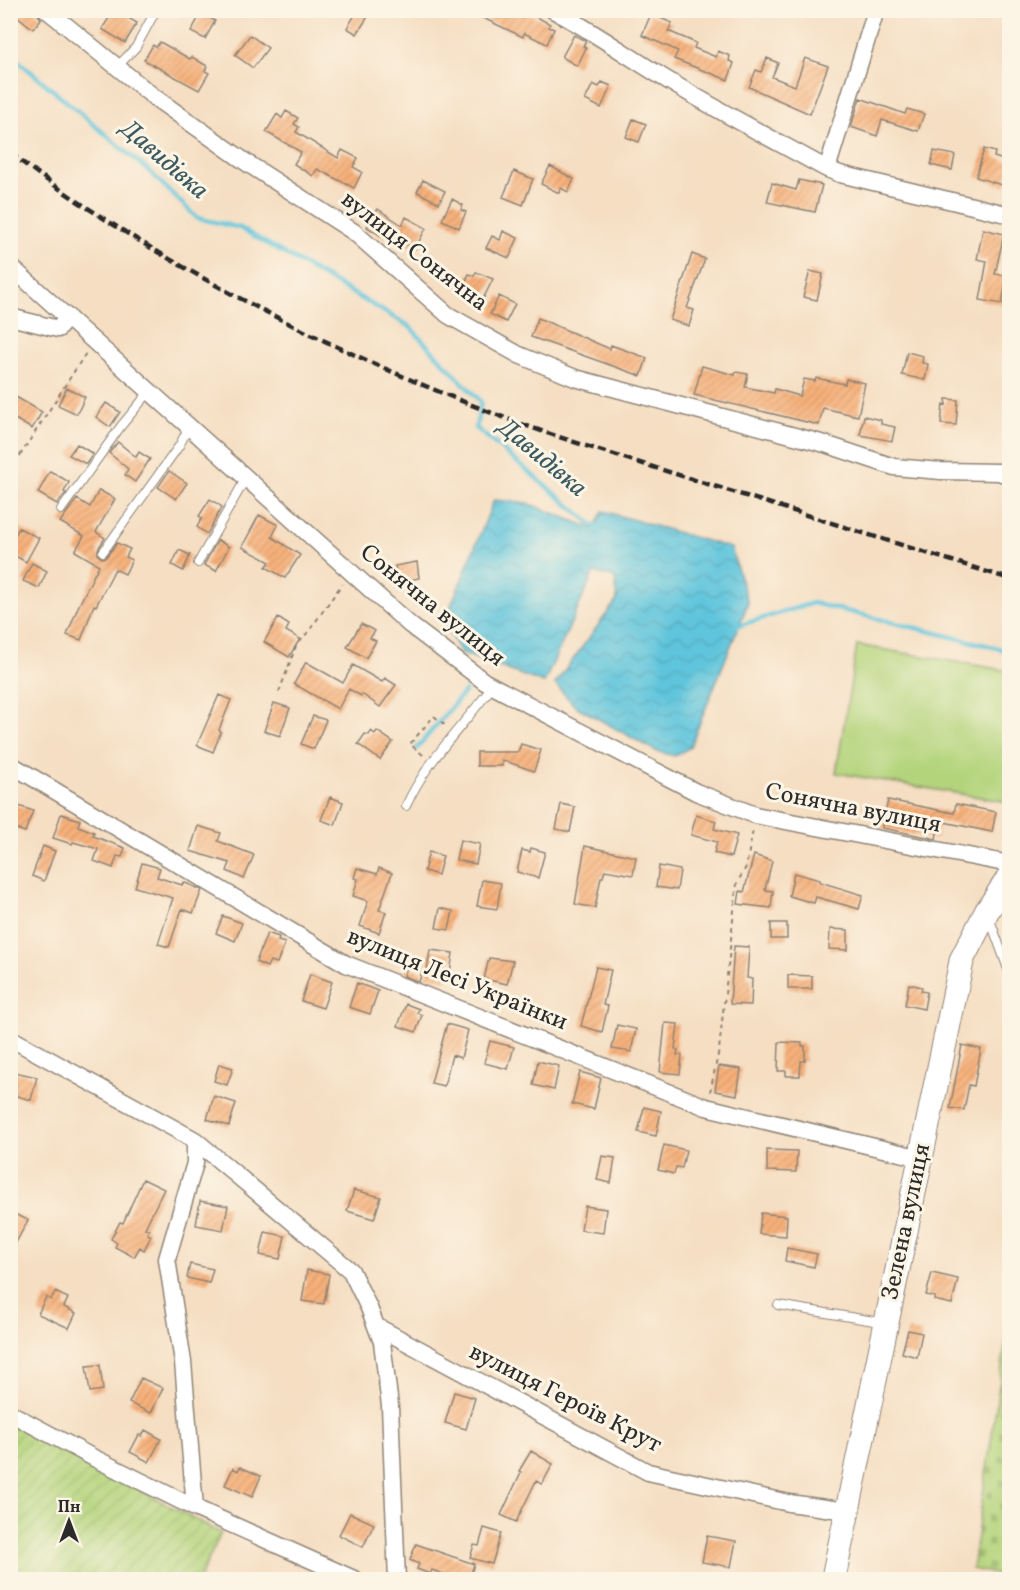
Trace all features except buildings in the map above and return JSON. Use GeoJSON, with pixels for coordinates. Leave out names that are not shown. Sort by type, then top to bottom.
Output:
{"type":"FeatureCollection","features":[{"type":"Feature","properties":{"kind":"street","name":"вулиця Сонячна"},"geometry":{"type":"LineString","coordinates":[[47,10],[154,97],[247,163],[354,232],[448,315],[519,355],[575,378],[825,444],[894,467],[940,471],[999,472],[1010,476]]}},
{"type":"Feature","properties":{"kind":"street"},"geometry":{"type":"LineString","coordinates":[[553,10],[584,26],[627,56],[700,100],[827,169],[1010,215]]}},
{"type":"Feature","properties":{"kind":"street"},"geometry":{"type":"LineString","coordinates":[[827,169],[876,10]]}},
{"type":"Feature","properties":{"kind":"street","name":"Сонячна вулиця"},"geometry":{"type":"LineString","coordinates":[[10,266],[410,626],[492,687],[696,792],[755,815],[1010,864]]}},
{"type":"Feature","properties":{"kind":"street"},"geometry":{"type":"LineString","coordinates":[[10,317],[58,329],[69,317]]}},
{"type":"Feature","properties":{"kind":"street","name":"вулиця Лесі Українки"},"geometry":{"type":"LineString","coordinates":[[10,764],[346,964],[706,1107],[921,1158]]}},
{"type":"Feature","properties":{"kind":"street","name":"Зелена вулиця"},"geometry":{"type":"LineString","coordinates":[[833,1580],[962,959],[987,911],[1010,876]]}},
{"type":"Feature","properties":{"kind":"street"},"geometry":{"type":"LineString","coordinates":[[10,1038],[195,1140],[351,1271],[382,1342],[390,1406],[397,1580]]}},
{"type":"Feature","properties":{"kind":"street"},"geometry":{"type":"LineString","coordinates":[[195,1140],[195,1163],[167,1259],[183,1362],[195,1508]]}},
{"type":"Feature","properties":{"kind":"street","name":"вулиця Героїв Крут"},"geometry":{"type":"LineString","coordinates":[[376,1326],[648,1472],[789,1503],[847,1511]]}},
{"type":"Feature","properties":{"kind":"street"},"geometry":{"type":"LineString","coordinates":[[10,1413],[195,1508],[356,1580]]}},
{"type":"Feature","properties":{"kind":"lane"},"geometry":{"type":"LineString","coordinates":[[117,67],[136,47],[156,10]]}},
{"type":"Feature","properties":{"kind":"lane"},"geometry":{"type":"LineString","coordinates":[[61,510],[114,435],[150,391]]}},
{"type":"Feature","properties":{"kind":"lane"},"geometry":{"type":"LineString","coordinates":[[103,552],[180,446],[189,427]]}},
{"type":"Feature","properties":{"kind":"lane"},"geometry":{"type":"LineString","coordinates":[[198,563],[246,478]]}},
{"type":"Feature","properties":{"kind":"lane"},"geometry":{"type":"LineString","coordinates":[[406,806],[415,786],[426,770],[492,687]]}},
{"type":"Feature","properties":{"kind":"lane"},"geometry":{"type":"LineString","coordinates":[[987,911],[1010,979]]}},
{"type":"Feature","properties":{"kind":"lane"},"geometry":{"type":"LineString","coordinates":[[778,1305],[886,1323]]}},
{"type":"Feature","properties":{"kind":"path"},"geometry":{"type":"LineString","coordinates":[[10,471],[94,340]]}},
{"type":"Feature","properties":{"kind":"path"},"geometry":{"type":"LineString","coordinates":[[279,692],[296,646],[331,601],[349,571]]}},
{"type":"Feature","properties":{"kind":"path"},"geometry":{"type":"LineString","coordinates":[[424,756],[410,744],[434,716],[447,727],[442,733]]}},
{"type":"Feature","properties":{"kind":"path"},"geometry":{"type":"LineString","coordinates":[[706,1107],[719,1050],[737,883],[746,867],[755,815]]}},
{"type":"Feature","properties":{"kind":"green space"},"geometry":{"type":"Polygon","coordinates":[[[857,645],[1009,671],[1009,802],[836,773],[857,645]]]}},
{"type":"Feature","properties":{"kind":"green space"},"geometry":{"type":"Polygon","coordinates":[[[1009,1319],[1010,1577],[972,1569],[1009,1319]]]}},
{"type":"Feature","properties":{"kind":"green space"},"geometry":{"type":"Polygon","coordinates":[[[10,1421],[221,1533],[199,1579],[11,1579],[10,1421]]]}},
{"type":"Feature","properties":{"kind":"water"},"geometry":{"type":"Polygon","coordinates":[[[494,500],[527,503],[594,529],[603,511],[731,548],[748,603],[690,747],[675,756],[656,751],[575,706],[555,684],[617,600],[615,578],[594,572],[544,683],[461,653],[444,623],[494,500]]]}},
{"type":"Feature","properties":{"kind":"waterway","name":"Давидівка"},"geometry":{"type":"LineString","coordinates":[[10,54],[150,172],[197,218],[240,228],[409,326],[481,402],[476,428],[600,531]]}},
{"type":"Feature","properties":{"kind":"waterway","name":"Давидівка"},"geometry":{"type":"LineString","coordinates":[[734,627],[813,603],[1010,651]]}},
{"type":"Feature","properties":{"kind":"waterway"},"geometry":{"type":"LineString","coordinates":[[417,748],[465,691]]}},
{"type":"Feature","properties":{"kind":"railway"},"geometry":{"type":"LineString","coordinates":[[10,153],[123,231],[242,300],[366,360],[429,387],[492,413],[570,440],[1010,579]]}}]}
